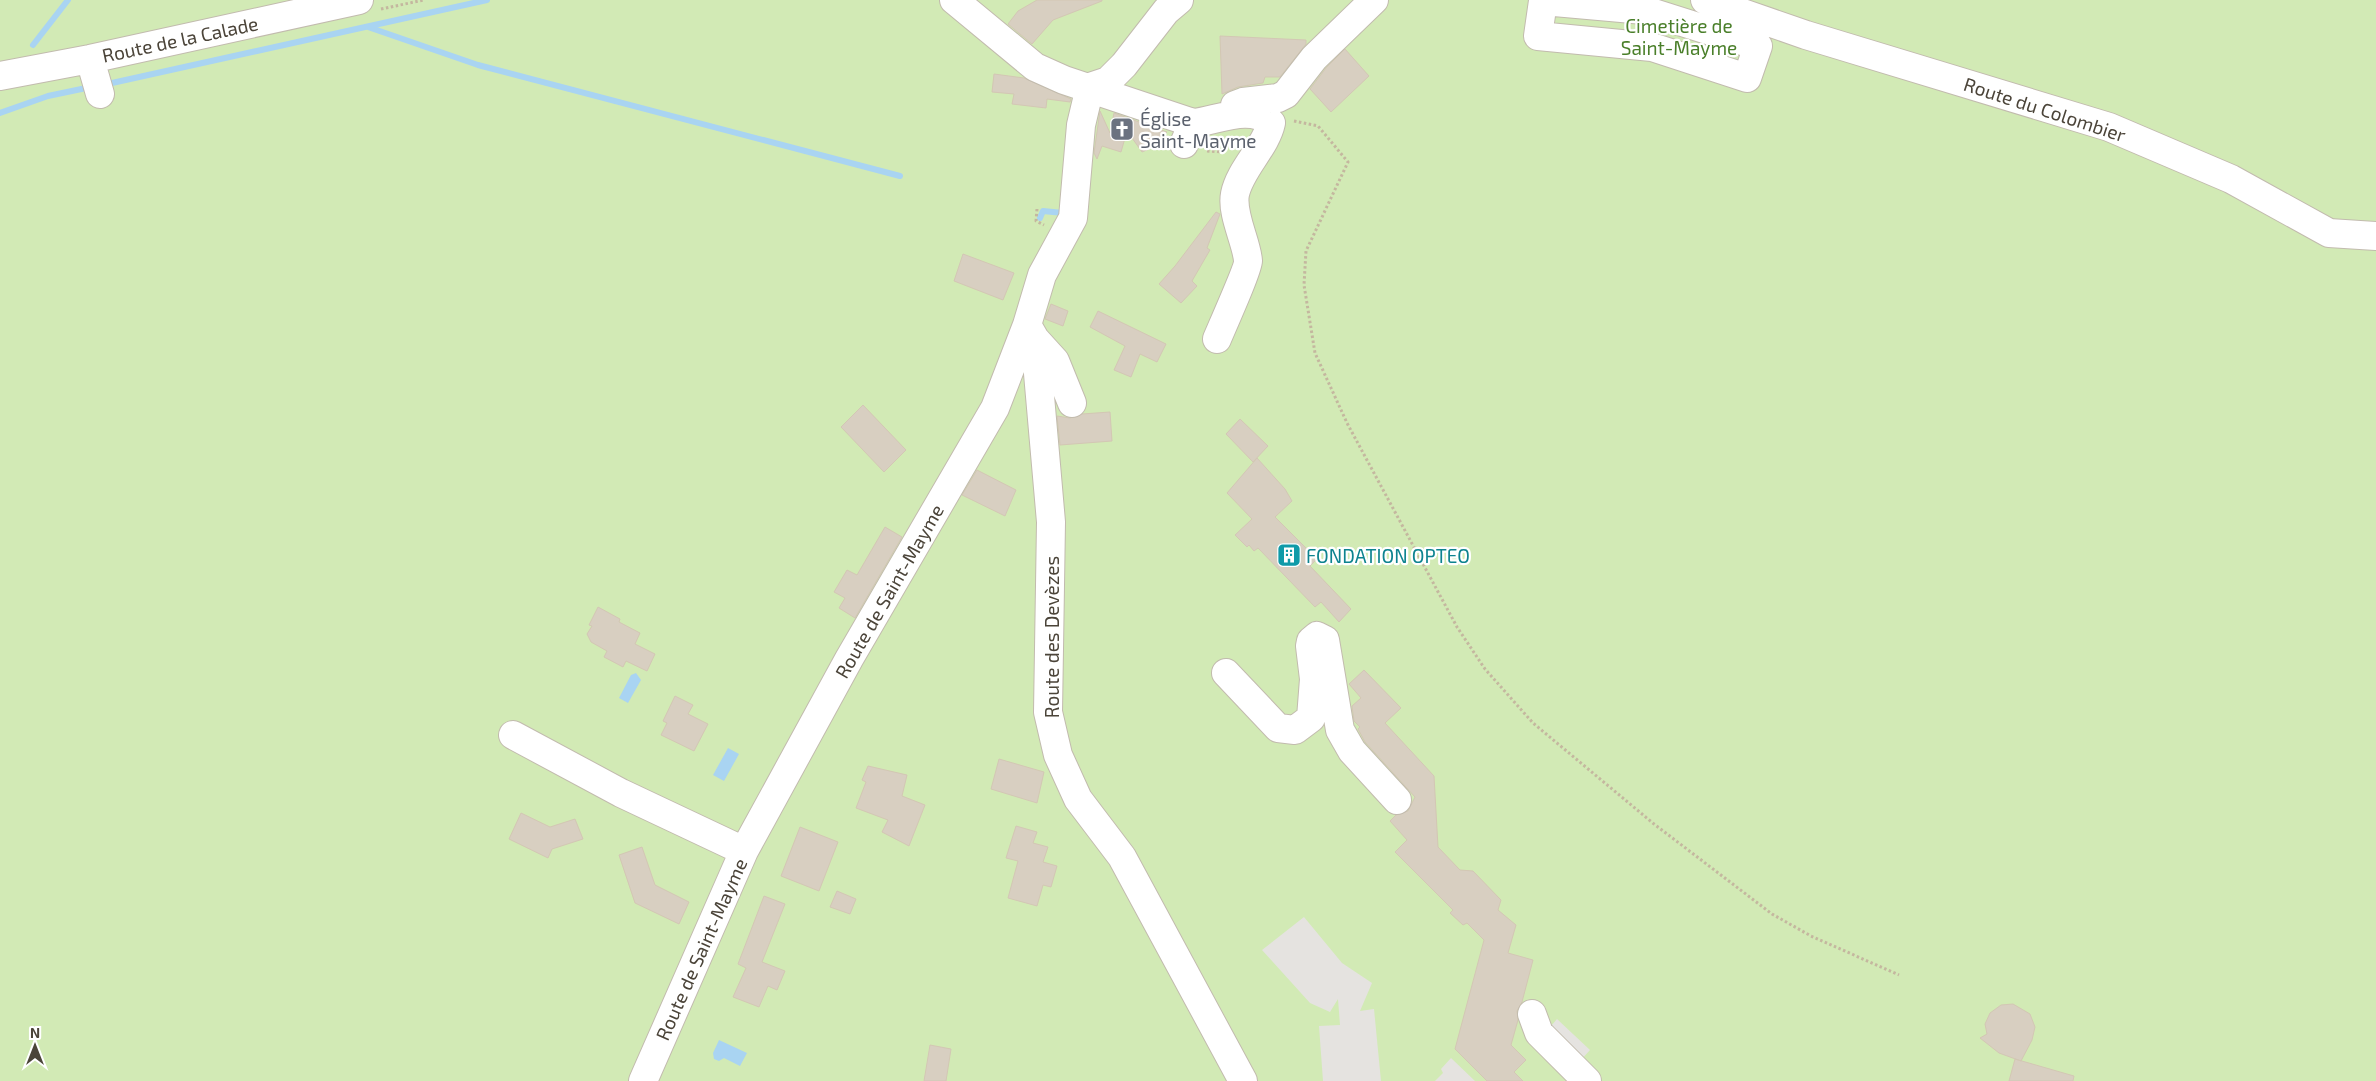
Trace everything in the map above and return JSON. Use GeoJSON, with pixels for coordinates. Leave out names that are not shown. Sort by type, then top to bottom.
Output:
{"type":"FeatureCollection","features":[{"type":"Feature","properties":{"kind":"street","name":"Route de la Calade"},"geometry":{"type":"LineString","coordinates":[[0,76],[90,59],[146,54],[359,0]]}},
{"type":"Feature","properties":{"kind":"street"},"geometry":{"type":"LineString","coordinates":[[954,0],[1035,67],[1064,80],[1090,87],[1200,134],[1256,114],[1265,117],[1271,123],[1270,131],[1250,161],[1235,194],[1239,229],[1248,262],[1217,339]]}},
{"type":"Feature","properties":{"kind":"street"},"geometry":{"type":"LineString","coordinates":[[1090,87],[1108,81],[1124,65],[1166,11],[1178,0]]}},
{"type":"Feature","properties":{"kind":"street"},"geometry":{"type":"LineString","coordinates":[[1200,134],[1220,113],[1243,102],[1278,98],[1286,94],[1314,58],[1374,0]]}},
{"type":"Feature","properties":{"kind":"street","name":"Route du Colombier"},"geometry":{"type":"LineString","coordinates":[[1705,0],[1806,34],[2110,127],[2231,179],[2329,233],[2376,236]]}},
{"type":"Feature","properties":{"kind":"street"},"geometry":{"type":"LineString","coordinates":[[1541,5],[1658,30],[1753,61]]}},
{"type":"Feature","properties":{"kind":"street"},"geometry":{"type":"LineString","coordinates":[[90,59],[100,94]]}},
{"type":"Feature","properties":{"kind":"street","name":"Route de Saint-Mayme"},"geometry":{"type":"LineString","coordinates":[[643,1081],[744,851],[849,659],[995,408],[1031,332],[1042,275],[1073,218],[1082,182],[1081,125],[1090,87]]}},
{"type":"Feature","properties":{"kind":"street"},"geometry":{"type":"LineString","coordinates":[[1031,332],[1054,361],[1072,402]]}},
{"type":"Feature","properties":{"kind":"street","name":"Route des Devèzes"},"geometry":{"type":"LineString","coordinates":[[1031,332],[1051,522],[1048,712],[1058,755],[1078,798],[1122,857],[1243,1081]]}},
{"type":"Feature","properties":{"kind":"street"},"geometry":{"type":"LineString","coordinates":[[1226,673],[1278,728],[1295,730],[1311,718],[1314,679],[1311,641],[1316,636],[1325,640],[1340,730],[1352,751],[1397,800]]}},
{"type":"Feature","properties":{"kind":"street"},"geometry":{"type":"LineString","coordinates":[[513,735],[621,793],[744,851]]}},
{"type":"Feature","properties":{"kind":"street"},"geometry":{"type":"LineString","coordinates":[[1532,1014],[1539,1033],[1587,1081]]}},
{"type":"Feature","properties":{"kind":"path"},"geometry":{"type":"LineString","coordinates":[[1318,126],[1348,162],[1306,251],[1304,285],[1315,353],[1347,423],[1448,610],[1485,669],[1533,723],[1654,824],[1772,914],[1810,936],[1899,975]]}},
{"type":"Feature","properties":{"kind":"path"},"geometry":{"type":"LineString","coordinates":[[1200,134],[1215,150],[1224,152]]}},
{"type":"Feature","properties":{"kind":"path"},"geometry":{"type":"LineString","coordinates":[[1037,209],[1036,221],[1049,227]]}},
{"type":"Feature","properties":{"kind":"green space","name":"Cimetière de Saint-Mayme"},"geometry":{"type":"Polygon","coordinates":[[[0,0],[2376,0],[2376,1081],[0,1081],[0,0]]]}},
{"type":"Feature","properties":{"kind":"shaded area"},"geometry":{"type":"Polygon","coordinates":[[[1304,917],[1342,963],[1372,983],[1360,1011],[1374,1009],[1381,1081],[1323,1081],[1319,1026],[1340,1025],[1338,999],[1330,1012],[1310,1003],[1262,950],[1304,917]]]}},
{"type":"Feature","properties":{"kind":"shaded area"},"geometry":{"type":"Polygon","coordinates":[[[1557,1019],[1590,1050],[1579,1062],[1546,1032],[1557,1019]]]}},
{"type":"Feature","properties":{"kind":"shaded area"},"geometry":{"type":"Polygon","coordinates":[[[1451,1058],[1475,1081],[1435,1081],[1443,1073],[1441,1069],[1451,1058]]]}},
{"type":"Feature","properties":{"kind":"water"},"geometry":{"type":"Polygon","coordinates":[[[636,673],[641,680],[628,703],[619,698],[631,675],[636,673]]]}},
{"type":"Feature","properties":{"kind":"water"},"geometry":{"type":"Polygon","coordinates":[[[728,748],[739,754],[724,781],[713,775],[728,748]]]}},
{"type":"Feature","properties":{"kind":"water"},"geometry":{"type":"Polygon","coordinates":[[[719,1040],[747,1053],[740,1066],[724,1058],[719,1061],[714,1059],[713,1053],[719,1040]]]}},
{"type":"Feature","properties":{"kind":"building"},"geometry":{"type":"Polygon","coordinates":[[[1037,0],[1102,1],[1053,20],[1032,44],[1008,24],[1018,11],[1037,0]]]}},
{"type":"Feature","properties":{"kind":"building"},"geometry":{"type":"Polygon","coordinates":[[[1220,36],[1306,40],[1306,44],[1280,77],[1265,77],[1263,83],[1238,87],[1222,94],[1220,36]]]}},
{"type":"Feature","properties":{"kind":"building"},"geometry":{"type":"Polygon","coordinates":[[[1345,49],[1369,76],[1331,112],[1310,89],[1326,68],[1345,49]]]}},
{"type":"Feature","properties":{"kind":"building"},"geometry":{"type":"Polygon","coordinates":[[[994,74],[1024,78],[1071,99],[1070,102],[1047,99],[1046,108],[1012,104],[1014,94],[992,92],[994,74]]]}},
{"type":"Feature","properties":{"kind":"building","name":"Église Saint-Mayme"},"geometry":{"type":"Polygon","coordinates":[[[1100,111],[1110,133],[1114,113],[1167,132],[1154,140],[1156,146],[1142,152],[1127,131],[1121,152],[1102,146],[1097,159],[1094,153],[1100,111]]]}},
{"type":"Feature","properties":{"kind":"building"},"geometry":{"type":"Polygon","coordinates":[[[1216,212],[1220,214],[1207,248],[1210,250],[1192,281],[1197,286],[1181,303],[1159,284],[1216,212]]]}},
{"type":"Feature","properties":{"kind":"building"},"geometry":{"type":"Polygon","coordinates":[[[963,254],[1014,273],[1003,300],[954,281],[963,254]]]}},
{"type":"Feature","properties":{"kind":"building"},"geometry":{"type":"Polygon","coordinates":[[[1051,304],[1068,311],[1063,326],[1045,319],[1051,304]]]}},
{"type":"Feature","properties":{"kind":"building"},"geometry":{"type":"Polygon","coordinates":[[[1098,311],[1166,344],[1157,362],[1140,354],[1131,377],[1114,370],[1125,346],[1090,327],[1098,311]]]}},
{"type":"Feature","properties":{"kind":"building"},"geometry":{"type":"Polygon","coordinates":[[[863,405],[906,450],[884,472],[841,427],[863,405]]]}},
{"type":"Feature","properties":{"kind":"building"},"geometry":{"type":"Polygon","coordinates":[[[1110,412],[1112,441],[1060,445],[1057,416],[1070,418],[1082,414],[1110,412]]]}},
{"type":"Feature","properties":{"kind":"building"},"geometry":{"type":"Polygon","coordinates":[[[1240,419],[1268,446],[1253,462],[1226,434],[1240,419]]]}},
{"type":"Feature","properties":{"kind":"building","name":"FONDATION OPTEO"},"geometry":{"type":"Polygon","coordinates":[[[1257,458],[1285,489],[1292,501],[1275,517],[1317,559],[1310,566],[1351,609],[1339,622],[1321,602],[1315,607],[1258,548],[1254,551],[1235,535],[1252,519],[1227,493],[1257,458]]]}},
{"type":"Feature","properties":{"kind":"building"},"geometry":{"type":"Polygon","coordinates":[[[977,470],[1016,490],[1005,516],[962,495],[977,470]]]}},
{"type":"Feature","properties":{"kind":"building"},"geometry":{"type":"Polygon","coordinates":[[[885,527],[902,537],[855,618],[839,608],[845,598],[834,592],[847,570],[857,575],[885,527]]]}},
{"type":"Feature","properties":{"kind":"building"},"geometry":{"type":"Polygon","coordinates":[[[598,607],[620,619],[619,622],[640,633],[635,644],[655,654],[647,671],[626,661],[623,667],[604,657],[607,651],[591,642],[587,634],[592,626],[589,625],[598,607]]]}},
{"type":"Feature","properties":{"kind":"building"},"geometry":{"type":"Polygon","coordinates":[[[1364,670],[1401,708],[1385,723],[1434,776],[1438,847],[1460,870],[1473,871],[1501,900],[1498,910],[1516,925],[1508,953],[1533,960],[1522,1002],[1517,1011],[1518,1020],[1511,1045],[1526,1060],[1514,1072],[1523,1081],[1487,1081],[1455,1049],[1484,940],[1467,923],[1463,925],[1450,913],[1453,910],[1395,852],[1407,840],[1390,821],[1396,815],[1408,811],[1415,797],[1365,742],[1358,729],[1360,727],[1354,721],[1352,706],[1361,698],[1349,684],[1364,670]]]}},
{"type":"Feature","properties":{"kind":"building"},"geometry":{"type":"Polygon","coordinates":[[[675,696],[693,705],[688,714],[708,724],[694,751],[661,735],[667,723],[663,721],[675,696]]]}},
{"type":"Feature","properties":{"kind":"building"},"geometry":{"type":"Polygon","coordinates":[[[999,759],[1044,772],[1037,803],[991,789],[999,759]]]}},
{"type":"Feature","properties":{"kind":"building"},"geometry":{"type":"Polygon","coordinates":[[[868,766],[907,775],[902,796],[925,805],[909,846],[882,832],[888,820],[856,808],[866,782],[862,780],[868,766]]]}},
{"type":"Feature","properties":{"kind":"building"},"geometry":{"type":"Polygon","coordinates":[[[521,813],[550,827],[575,819],[583,839],[552,849],[548,858],[509,839],[521,813]]]}},
{"type":"Feature","properties":{"kind":"building"},"geometry":{"type":"Polygon","coordinates":[[[1016,826],[1037,832],[1033,843],[1048,847],[1043,862],[1057,866],[1051,887],[1043,885],[1037,906],[1008,898],[1018,861],[1006,858],[1016,826]]]}},
{"type":"Feature","properties":{"kind":"building"},"geometry":{"type":"Polygon","coordinates":[[[800,827],[838,842],[819,891],[781,876],[800,827]]]}},
{"type":"Feature","properties":{"kind":"building"},"geometry":{"type":"Polygon","coordinates":[[[642,847],[655,885],[689,902],[679,924],[635,903],[619,855],[642,847]]]}},
{"type":"Feature","properties":{"kind":"building"},"geometry":{"type":"Polygon","coordinates":[[[837,891],[856,899],[850,914],[830,907],[837,891]]]}},
{"type":"Feature","properties":{"kind":"building"},"geometry":{"type":"Polygon","coordinates":[[[764,896],[785,904],[762,962],[785,971],[777,990],[768,986],[759,1007],[733,997],[746,968],[738,964],[764,896]]]}},
{"type":"Feature","properties":{"kind":"building"},"geometry":{"type":"Polygon","coordinates":[[[2013,1004],[2030,1014],[2035,1027],[2032,1040],[2021,1061],[1999,1053],[1980,1038],[1987,1034],[1985,1024],[1990,1013],[2001,1005],[2013,1004]]]}},
{"type":"Feature","properties":{"kind":"building"},"geometry":{"type":"Polygon","coordinates":[[[930,1045],[951,1049],[946,1081],[924,1081],[930,1045]]]}},
{"type":"Feature","properties":{"kind":"building"},"geometry":{"type":"Polygon","coordinates":[[[2015,1059],[2074,1076],[2073,1081],[2009,1081],[2015,1059]]]}},
{"type":"Feature","properties":{"kind":"waterway"},"geometry":{"type":"LineString","coordinates":[[33,45],[68,0]]}},
{"type":"Feature","properties":{"kind":"waterway"},"geometry":{"type":"LineString","coordinates":[[103,85],[487,0]]}},
{"type":"Feature","properties":{"kind":"waterway"},"geometry":{"type":"LineString","coordinates":[[368,27],[478,65],[900,176]]}},
{"type":"Feature","properties":{"kind":"waterway"},"geometry":{"type":"LineString","coordinates":[[0,113],[48,96],[91,87]]}},
{"type":"Feature","properties":{"kind":"waterway"},"geometry":{"type":"LineString","coordinates":[[1040,218],[1043,211],[1063,213]]}},
{"type":"Feature","properties":{"kind":"place","name":"Église Saint-Mayme"},"geometry":{"type":"Point","coordinates":[1122,129]}},
{"type":"Feature","properties":{"kind":"place","name":"FONDATION OPTEO"},"geometry":{"type":"Point","coordinates":[1289,555]}}]}
